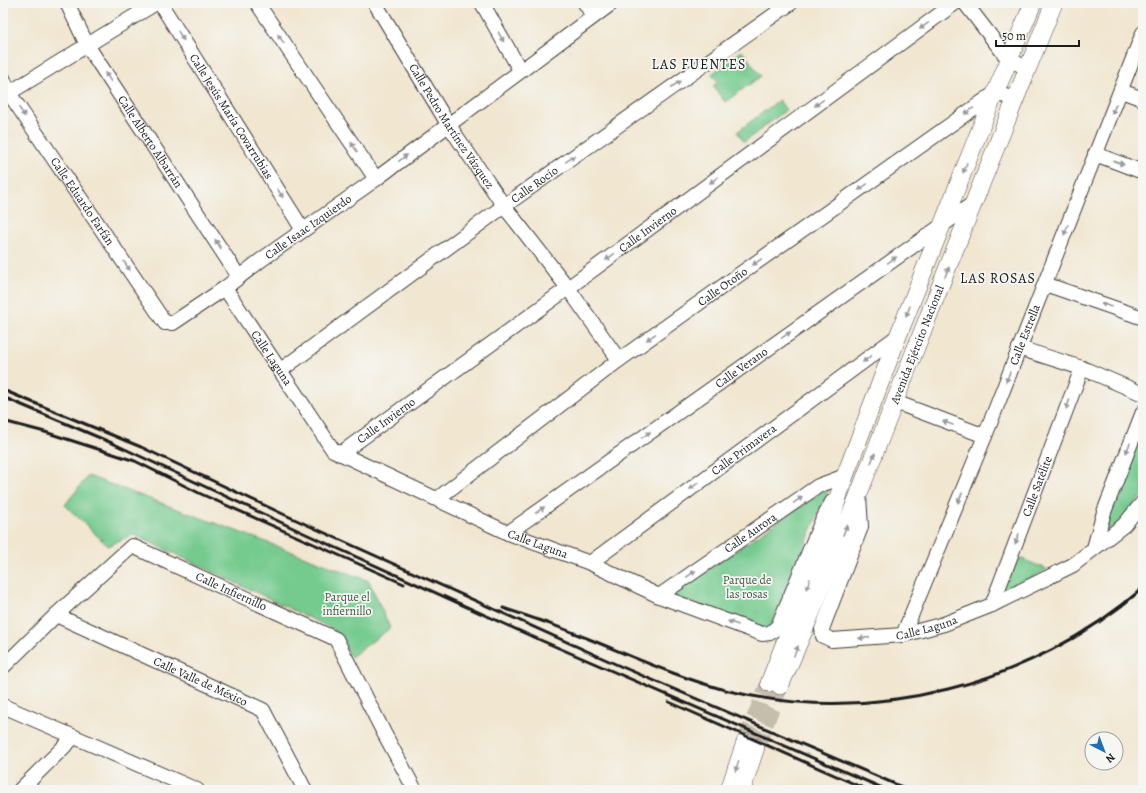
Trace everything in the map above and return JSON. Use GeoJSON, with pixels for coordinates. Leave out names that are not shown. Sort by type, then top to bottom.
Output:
{"type":"FeatureCollection","features":[{"type":"Feature","properties":{"kind":"main road","name":"Avenida Ejército Nacional"},"geometry":{"type":"LineString","coordinates":[[1033,3],[995,93],[898,336],[844,478],[829,528],[775,685],[800,642],[1054,3]]}},
{"type":"Feature","properties":{"kind":"main road"},"geometry":{"type":"LineString","coordinates":[[730,790],[751,744],[742,790]]}},
{"type":"Feature","properties":{"kind":"street","name":"Calle Alberto Albarrán"},"geometry":{"type":"LineString","coordinates":[[67,3],[87,45],[239,277]]}},
{"type":"Feature","properties":{"kind":"street"},"geometry":{"type":"LineString","coordinates":[[9,93],[156,3]]}},
{"type":"Feature","properties":{"kind":"street","name":"Calle Jesús María Covarrubias"},"geometry":{"type":"LineString","coordinates":[[160,3],[303,230]]}},
{"type":"Feature","properties":{"kind":"street"},"geometry":{"type":"LineString","coordinates":[[257,3],[376,179]]}},
{"type":"Feature","properties":{"kind":"street","name":"Calle Pedro Martínez Vázquez"},"geometry":{"type":"LineString","coordinates":[[376,3],[448,124],[504,206],[568,288],[619,360]]}},
{"type":"Feature","properties":{"kind":"street"},"geometry":{"type":"LineString","coordinates":[[482,3],[520,70]]}},
{"type":"Feature","properties":{"kind":"street"},"geometry":{"type":"LineString","coordinates":[[585,3],[593,16]]}},
{"type":"Feature","properties":{"kind":"street","name":"Calle Isaac Izquierdo"},"geometry":{"type":"LineString","coordinates":[[165,323],[173,324],[225,288],[303,230],[376,179],[520,70],[612,3]]}},
{"type":"Feature","properties":{"kind":"street","name":"Calle Rocío"},"geometry":{"type":"LineString","coordinates":[[280,370],[504,206],[791,3]]}},
{"type":"Feature","properties":{"kind":"street","name":"Calle Invierno"},"geometry":{"type":"LineString","coordinates":[[340,454],[955,3]]}},
{"type":"Feature","properties":{"kind":"street"},"geometry":{"type":"LineString","coordinates":[[965,3],[1009,60],[1028,68]]}},
{"type":"Feature","properties":{"kind":"street","name":"Calle Estrella"},"geometry":{"type":"LineString","coordinates":[[903,635],[985,436],[1143,33]]}},
{"type":"Feature","properties":{"kind":"street","name":"Calle Eduardo Farfán"},"geometry":{"type":"LineString","coordinates":[[3,78],[9,93],[165,323]]}},
{"type":"Feature","properties":{"kind":"street"},"geometry":{"type":"LineString","coordinates":[[1121,90],[1143,98]]}},
{"type":"Feature","properties":{"kind":"street"},"geometry":{"type":"LineString","coordinates":[[995,93],[1015,99]]}},
{"type":"Feature","properties":{"kind":"street","name":"Calle Otoño"},"geometry":{"type":"LineString","coordinates":[[437,499],[619,360],[995,93]]}},
{"type":"Feature","properties":{"kind":"street"},"geometry":{"type":"LineString","coordinates":[[1095,154],[1143,172]]}},
{"type":"Feature","properties":{"kind":"street","name":"Calle Verano"},"geometry":{"type":"LineString","coordinates":[[508,533],[975,202]]}},
{"type":"Feature","properties":{"kind":"street"},"geometry":{"type":"LineString","coordinates":[[1045,284],[1143,318]]}},
{"type":"Feature","properties":{"kind":"street","name":"Calle Laguna"},"geometry":{"type":"LineString","coordinates":[[225,288],[333,450],[508,533],[590,563],[659,596],[762,634],[770,633],[778,626],[821,523],[844,478]]}},
{"type":"Feature","properties":{"kind":"street","name":"Calle Primavera"},"geometry":{"type":"LineString","coordinates":[[590,563],[898,336]]}},
{"type":"Feature","properties":{"kind":"street"},"geometry":{"type":"LineString","coordinates":[[1019,348],[1082,368],[1143,394]]}},
{"type":"Feature","properties":{"kind":"street","name":"Calle Satélite"},"geometry":{"type":"LineString","coordinates":[[992,605],[1082,368]]}},
{"type":"Feature","properties":{"kind":"street"},"geometry":{"type":"LineString","coordinates":[[895,402],[985,436]]}},
{"type":"Feature","properties":{"kind":"street"},"geometry":{"type":"LineString","coordinates":[[1094,548],[1104,512],[1143,412]]}},
{"type":"Feature","properties":{"kind":"street","name":"Calle Aurora"},"geometry":{"type":"LineString","coordinates":[[659,596],[818,486],[844,478]]}},
{"type":"Feature","properties":{"kind":"street","name":"Calle Laguna"},"geometry":{"type":"LineString","coordinates":[[859,495],[861,527],[822,629],[823,636],[832,640],[903,635],[944,624],[992,605],[1073,565],[1124,525],[1143,502]]}},
{"type":"Feature","properties":{"kind":"street","name":"Calle Infiernillo"},"geometry":{"type":"LineString","coordinates":[[3,667],[56,615],[132,546],[336,639],[415,790]]}},
{"type":"Feature","properties":{"kind":"street","name":"Calle Valle de México"},"geometry":{"type":"LineString","coordinates":[[56,615],[264,710],[305,790]]}},
{"type":"Feature","properties":{"kind":"street"},"geometry":{"type":"LineString","coordinates":[[3,706],[198,790]]}},
{"type":"Feature","properties":{"kind":"street"},"geometry":{"type":"LineString","coordinates":[[20,790],[74,737]]}},
{"type":"Feature","properties":{"kind":"green space"},"geometry":{"type":"Polygon","coordinates":[[[742,51],[761,76],[725,102],[713,86],[718,82],[712,74],[742,51]]]}},
{"type":"Feature","properties":{"kind":"green space"},"geometry":{"type":"Polygon","coordinates":[[[779,100],[786,110],[744,142],[737,132],[779,100]]]}},
{"type":"Feature","properties":{"kind":"green space"},"geometry":{"type":"Polygon","coordinates":[[[1143,417],[1143,495],[1117,524],[1102,533],[1143,417]]]}},
{"type":"Feature","properties":{"kind":"green space","name":"Parque el infiernillo"},"geometry":{"type":"Polygon","coordinates":[[[88,476],[369,581],[390,628],[351,657],[333,629],[133,534],[108,546],[65,505],[88,476]]]}},
{"type":"Feature","properties":{"kind":"green space","name":"Parque de las rosas"},"geometry":{"type":"Polygon","coordinates":[[[830,486],[769,631],[671,595],[830,486]]]}},
{"type":"Feature","properties":{"kind":"green space"},"geometry":{"type":"Polygon","coordinates":[[[1014,556],[1047,569],[999,596],[1014,556]]]}},
{"type":"Feature","properties":{"kind":"tunnel"},"geometry":{"type":"LineString","coordinates":[[745,742],[769,683]]}},
{"type":"Feature","properties":{"kind":"tunnel"},"geometry":{"type":"LineString","coordinates":[[756,747],[780,686]]}},
{"type":"Feature","properties":{"kind":"railway"},"geometry":{"type":"LineString","coordinates":[[3,390],[141,447],[283,514],[620,666],[909,790]]}},
{"type":"Feature","properties":{"kind":"railway"},"geometry":{"type":"LineString","coordinates":[[3,397],[112,443],[308,535],[531,636],[887,790]]}},
{"type":"Feature","properties":{"kind":"railway"},"geometry":{"type":"LineString","coordinates":[[3,421],[45,432],[135,461],[201,494],[404,584]]}},
{"type":"Feature","properties":{"kind":"railway"},"geometry":{"type":"LineString","coordinates":[[503,608],[539,620],[689,679],[729,691],[783,701],[838,703],[894,699],[948,689],[1001,672],[1052,650],[1099,622],[1143,588]]}},
{"type":"Feature","properties":{"kind":"railway"},"geometry":{"type":"LineString","coordinates":[[669,702],[868,790]]}},
{"type":"Feature","properties":{"kind":"district","name":"LAS FUENTES"},"geometry":{"type":"Point","coordinates":[699,64]}},
{"type":"Feature","properties":{"kind":"district","name":"LAS ROSAS"},"geometry":{"type":"Point","coordinates":[998,278]}}]}
